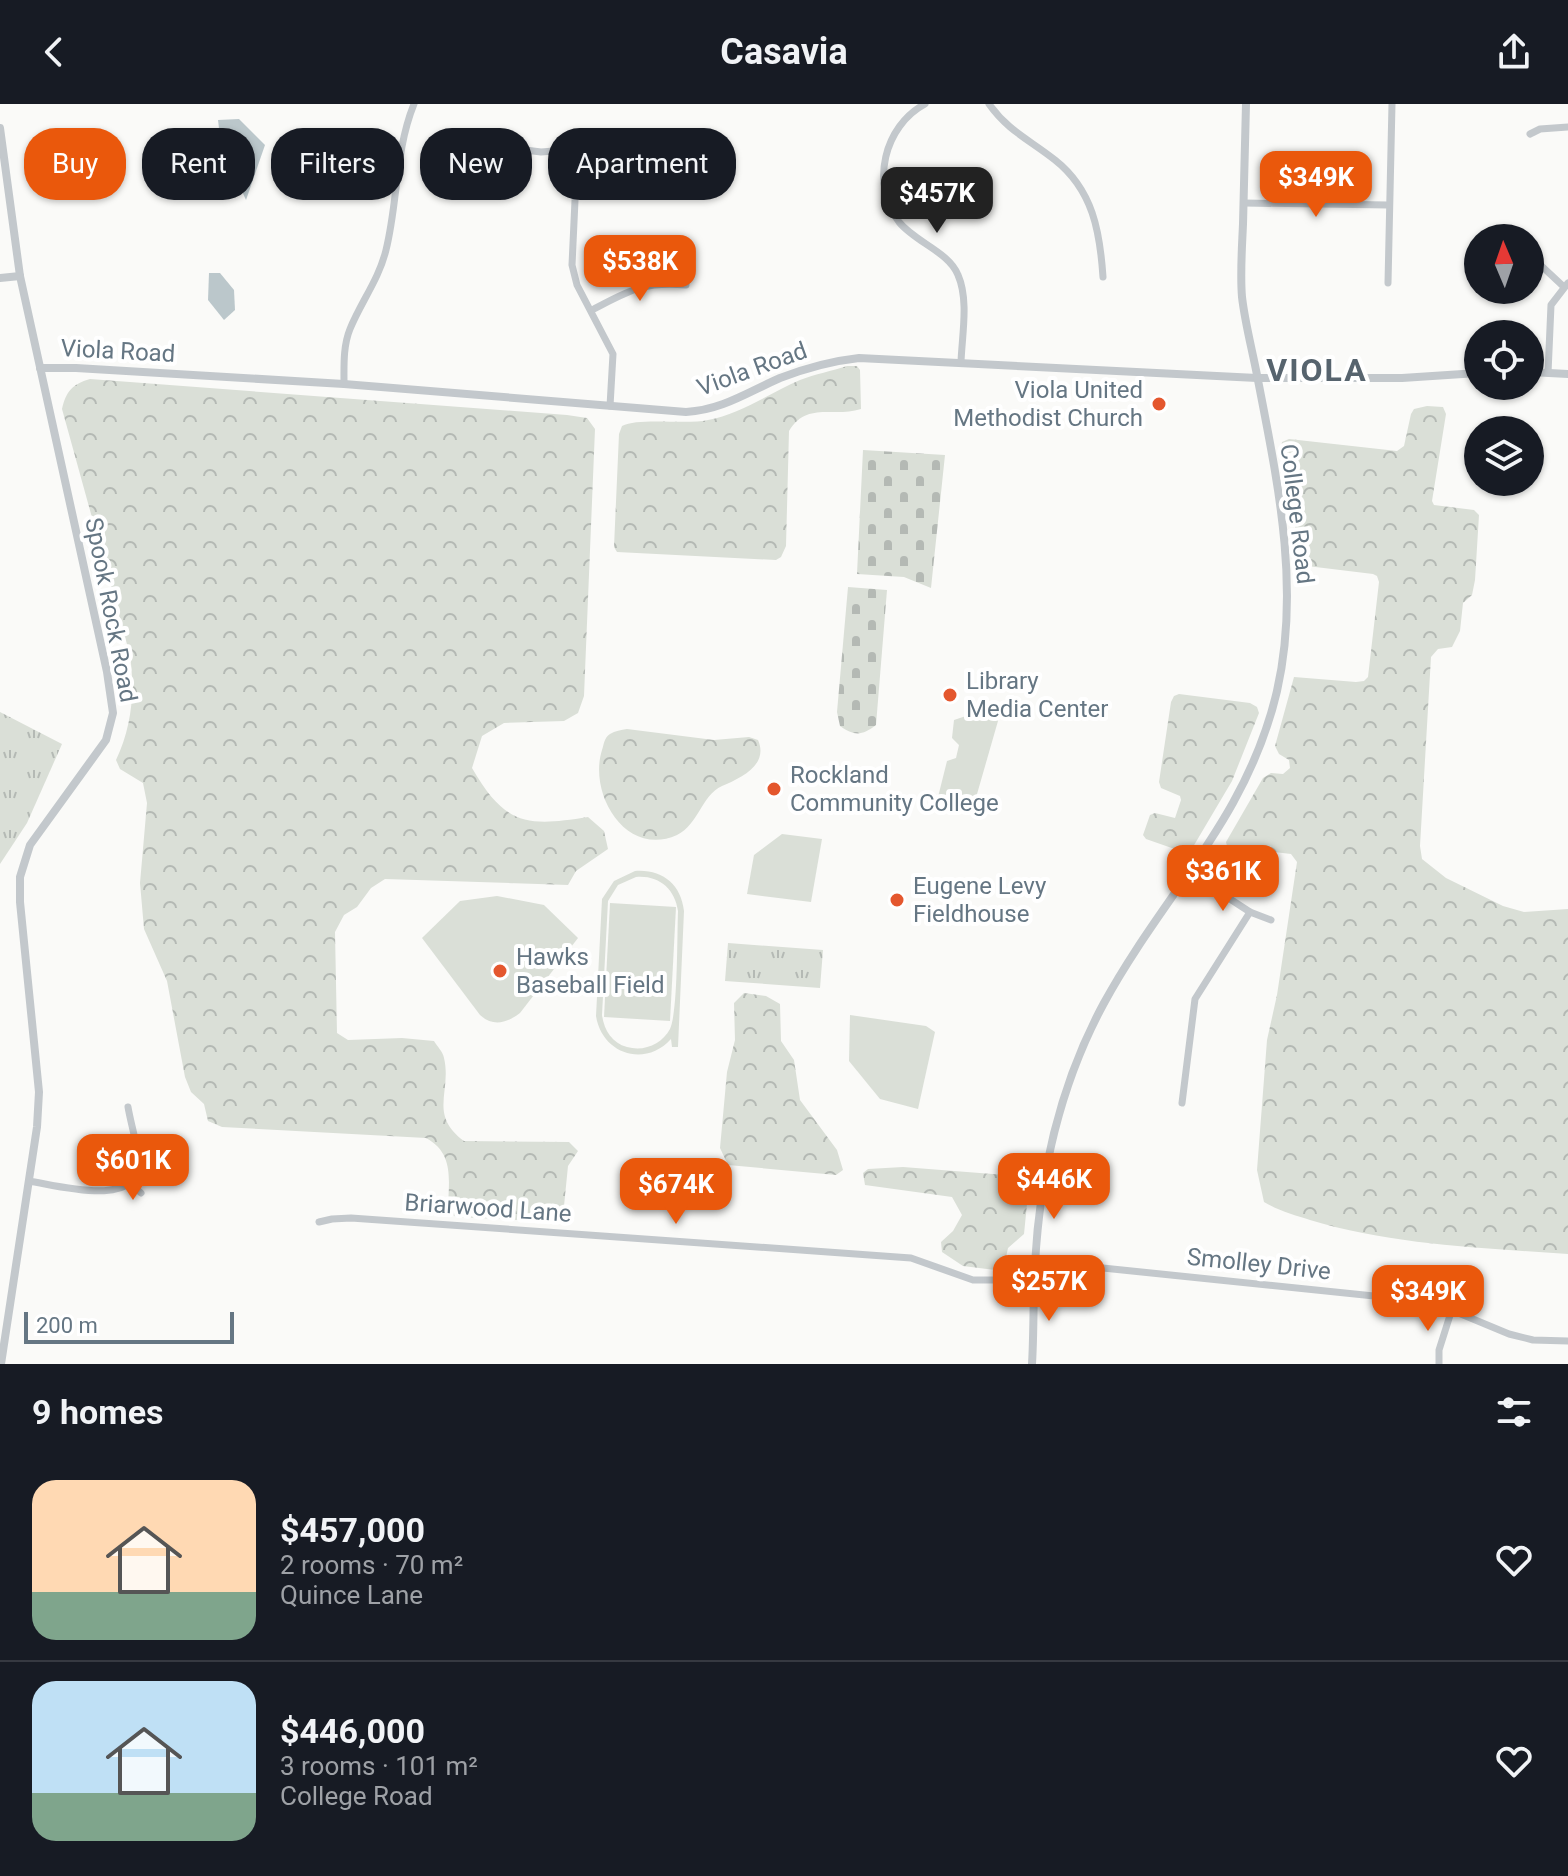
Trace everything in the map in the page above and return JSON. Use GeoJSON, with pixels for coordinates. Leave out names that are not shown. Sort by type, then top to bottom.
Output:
{"type":"FeatureCollection","features":[{"type":"Feature","properties":{"kind":"street"},"geometry":{"type":"LineString","coordinates":[[344,384],[345,348],[350,330],[381,270],[388,245],[406,124],[414,104]]}},
{"type":"Feature","properties":{"kind":"street"},"geometry":{"type":"LineString","coordinates":[[925,104],[895,131],[886,149],[885,184],[891,207],[899,221],[957,272],[962,287],[961,362]]}},
{"type":"Feature","properties":{"kind":"street"},"geometry":{"type":"LineString","coordinates":[[989,104],[1003,123],[1063,167],[1085,193],[1097,229],[1103,277]]}},
{"type":"Feature","properties":{"kind":"street","name":"College Road"},"geometry":{"type":"LineString","coordinates":[[1032,1364],[1040,1202],[1062,1102],[1079,1058],[1114,987],[1227,817],[1249,774],[1270,718],[1284,651],[1287,558],[1242,297],[1246,104]]}},
{"type":"Feature","properties":{"kind":"street"},"geometry":{"type":"LineString","coordinates":[[1388,283],[1392,104]]}},
{"type":"Feature","properties":{"kind":"street"},"geometry":{"type":"LineString","coordinates":[[1530,134],[1540,129],[1568,127]]}},
{"type":"Feature","properties":{"kind":"street","name":"Spook Rock Road"},"geometry":{"type":"LineString","coordinates":[[0,128],[20,276],[107,672],[113,713],[100,749],[30,845],[20,877],[39,1092],[29,1181],[1,1364]]}},
{"type":"Feature","properties":{"kind":"street"},"geometry":{"type":"LineString","coordinates":[[575,200],[572,265],[577,285],[613,354],[610,406]]}},
{"type":"Feature","properties":{"kind":"street"},"geometry":{"type":"LineString","coordinates":[[1244,203],[1388,205]]}},
{"type":"Feature","properties":{"kind":"street"},"geometry":{"type":"LineString","coordinates":[[1544,267],[1566,285],[1551,305],[1548,373]]}},
{"type":"Feature","properties":{"kind":"street"},"geometry":{"type":"LineString","coordinates":[[0,278],[20,276]]}},
{"type":"Feature","properties":{"kind":"street"},"geometry":{"type":"LineString","coordinates":[[592,310],[645,285],[686,285]]}},
{"type":"Feature","properties":{"kind":"street","name":"Viola Road"},"geometry":{"type":"LineString","coordinates":[[40,368],[344,384],[673,411],[713,409],[782,377],[844,360],[891,358],[1257,378],[1402,378],[1464,374]]}},
{"type":"Feature","properties":{"kind":"street"},"geometry":{"type":"LineString","coordinates":[[1544,373],[1568,374]]}},
{"type":"Feature","properties":{"kind":"street"},"geometry":{"type":"LineString","coordinates":[[1190,873],[1250,912],[1271,920]]}},
{"type":"Feature","properties":{"kind":"street"},"geometry":{"type":"LineString","coordinates":[[1182,1103],[1195,999],[1250,912]]}},
{"type":"Feature","properties":{"kind":"street"},"geometry":{"type":"LineString","coordinates":[[29,1181],[100,1191],[126,1189],[135,1179],[139,1165],[128,1107]]}},
{"type":"Feature","properties":{"kind":"street"},"geometry":{"type":"LineString","coordinates":[[131,1184],[141,1193]]}},
{"type":"Feature","properties":{"kind":"street","name":"Briarwood Lane"},"geometry":{"type":"LineString","coordinates":[[319,1222],[346,1218],[911,1258],[973,1280],[1034,1280]]}},
{"type":"Feature","properties":{"kind":"street","name":"Smolley Drive"},"geometry":{"type":"LineString","coordinates":[[1035,1261],[1432,1302],[1509,1334],[1533,1340],[1568,1341]]}},
{"type":"Feature","properties":{"kind":"street"},"geometry":{"type":"LineString","coordinates":[[1439,1364],[1439,1350],[1452,1309]]}},
{"type":"Feature","properties":{"kind":"green space"},"geometry":{"type":"Polygon","coordinates":[[[857,366],[860,370],[861,409],[813,413],[796,422],[789,431],[786,546],[781,557],[776,560],[617,552],[614,547],[619,434],[622,426],[720,417],[800,380],[857,366]]]}},
{"type":"Feature","properties":{"kind":"green space"},"geometry":{"type":"Polygon","coordinates":[[[90,379],[567,415],[587,418],[595,429],[584,696],[578,713],[564,721],[504,723],[482,736],[472,768],[495,801],[507,811],[533,821],[588,817],[604,831],[608,849],[576,871],[568,885],[385,879],[371,888],[357,907],[344,915],[335,932],[337,1033],[348,1040],[402,1038],[434,1041],[444,1058],[446,1070],[444,1112],[453,1131],[464,1141],[569,1142],[578,1151],[568,1166],[563,1216],[559,1222],[456,1217],[448,1212],[446,1161],[436,1145],[426,1138],[222,1127],[208,1121],[204,1104],[191,1092],[185,1077],[167,981],[144,929],[140,883],[147,803],[143,783],[120,769],[116,760],[131,709],[130,655],[62,409],[71,390],[90,379]]]}},
{"type":"Feature","properties":{"kind":"green space"},"geometry":{"type":"Polygon","coordinates":[[[1443,407],[1446,414],[1432,501],[1434,505],[1474,510],[1479,515],[1475,580],[1472,595],[1463,603],[1460,631],[1452,647],[1438,649],[1431,657],[1420,846],[1422,859],[1446,878],[1503,906],[1524,912],[1568,909],[1568,1254],[1405,1240],[1310,1220],[1264,1202],[1257,1170],[1267,1040],[1297,862],[1291,854],[1227,846],[1226,842],[1263,778],[1271,773],[1283,774],[1290,768],[1289,760],[1279,754],[1275,746],[1294,677],[1356,682],[1368,677],[1379,582],[1373,574],[1299,565],[1282,442],[1289,439],[1397,451],[1404,446],[1414,409],[1443,407]]]}},
{"type":"Feature","properties":{"kind":"green space"},"geometry":{"type":"Polygon","coordinates":[[[863,450],[945,455],[931,588],[904,577],[857,574],[863,450]]]}},
{"type":"Feature","properties":{"kind":"green space"},"geometry":{"type":"Polygon","coordinates":[[[848,587],[887,590],[876,725],[858,733],[840,726],[837,712],[848,587]]]}},
{"type":"Feature","properties":{"kind":"green space"},"geometry":{"type":"Polygon","coordinates":[[[1179,694],[1250,703],[1257,707],[1259,713],[1232,781],[1190,852],[1186,853],[1146,839],[1143,835],[1150,815],[1155,813],[1175,818],[1181,800],[1180,796],[1161,788],[1159,782],[1171,702],[1179,694]]]}},
{"type":"Feature","properties":{"kind":"green space"},"geometry":{"type":"Polygon","coordinates":[[[993,707],[998,721],[973,808],[965,812],[936,805],[947,761],[956,758],[959,745],[952,738],[954,720],[993,707]]]}},
{"type":"Feature","properties":{"kind":"green space"},"geometry":{"type":"Polygon","coordinates":[[[0,712],[62,744],[27,823],[0,864],[0,712]]]}},
{"type":"Feature","properties":{"kind":"green space"},"geometry":{"type":"Polygon","coordinates":[[[627,729],[714,740],[749,737],[758,740],[760,757],[745,775],[709,796],[690,824],[677,835],[659,840],[642,838],[627,830],[615,818],[601,785],[599,767],[605,739],[612,733],[627,729]]]}},
{"type":"Feature","properties":{"kind":"green space"},"geometry":{"type":"Polygon","coordinates":[[[782,834],[822,839],[811,902],[747,894],[754,855],[782,834]]]}},
{"type":"Feature","properties":{"kind":"green space"},"geometry":{"type":"Polygon","coordinates":[[[635,871],[645,871],[662,876],[679,893],[684,911],[678,1047],[672,1047],[671,1039],[649,1053],[626,1053],[607,1040],[600,1029],[596,1016],[602,899],[614,881],[635,871]],[[644,877],[618,885],[608,901],[602,1015],[613,1039],[633,1048],[652,1046],[667,1034],[673,1020],[676,990],[676,903],[664,885],[644,877]]]}},
{"type":"Feature","properties":{"kind":"green space","name":"Hawks Baseball Field"},"geometry":{"type":"Polygon","coordinates":[[[497,896],[544,905],[578,938],[520,1013],[505,1021],[495,1022],[480,1015],[422,938],[460,901],[497,896]]]}},
{"type":"Feature","properties":{"kind":"green space"},"geometry":{"type":"Polygon","coordinates":[[[610,903],[676,907],[670,1021],[604,1017],[610,903]]]}},
{"type":"Feature","properties":{"kind":"green space"},"geometry":{"type":"Polygon","coordinates":[[[728,943],[823,950],[820,988],[725,981],[728,943]]]}},
{"type":"Feature","properties":{"kind":"green space"},"geometry":{"type":"Polygon","coordinates":[[[744,993],[766,996],[780,1004],[781,1041],[794,1060],[800,1100],[837,1150],[843,1170],[836,1175],[728,1165],[720,1148],[727,1072],[735,1040],[734,1003],[744,993]]]}},
{"type":"Feature","properties":{"kind":"green space"},"geometry":{"type":"Polygon","coordinates":[[[850,1015],[926,1026],[935,1032],[918,1109],[880,1099],[849,1061],[850,1015]]]}},
{"type":"Feature","properties":{"kind":"green space"},"geometry":{"type":"Polygon","coordinates":[[[903,1167],[1019,1176],[1029,1184],[1024,1234],[1008,1248],[1003,1271],[963,1266],[942,1252],[941,1242],[953,1231],[962,1215],[952,1197],[865,1185],[863,1173],[868,1169],[903,1167]]]}},
{"type":"Feature","properties":{"kind":"shaded area"},"geometry":{"type":"Polygon","coordinates":[[[239,119],[248,128],[219,128],[218,120],[239,119]]]}},
{"type":"Feature","properties":{"kind":"shaded area"},"geometry":{"type":"Polygon","coordinates":[[[255,135],[265,145],[255,174],[255,135]]]}},
{"type":"Feature","properties":{"kind":"shaded area"},"geometry":{"type":"Polygon","coordinates":[[[209,273],[220,273],[234,290],[235,310],[224,320],[208,300],[209,273]]]}},
{"type":"Feature","properties":{"kind":"place","name":"Viola United Methodist Church"},"geometry":{"type":"Point","coordinates":[1159,404]}},
{"type":"Feature","properties":{"kind":"place","name":"Library Media Center"},"geometry":{"type":"Point","coordinates":[950,695]}},
{"type":"Feature","properties":{"kind":"place","name":"Rockland Community College"},"geometry":{"type":"Point","coordinates":[774,789]}},
{"type":"Feature","properties":{"kind":"place","name":"Eugene Levy Fieldhouse"},"geometry":{"type":"Point","coordinates":[897,900]}},
{"type":"Feature","properties":{"kind":"place","name":"Hawks Baseball Field"},"geometry":{"type":"Point","coordinates":[500,971]}},
{"type":"Feature","properties":{"kind":"district","name":"VIOLA"},"geometry":{"type":"Point","coordinates":[1317,370]}}]}
